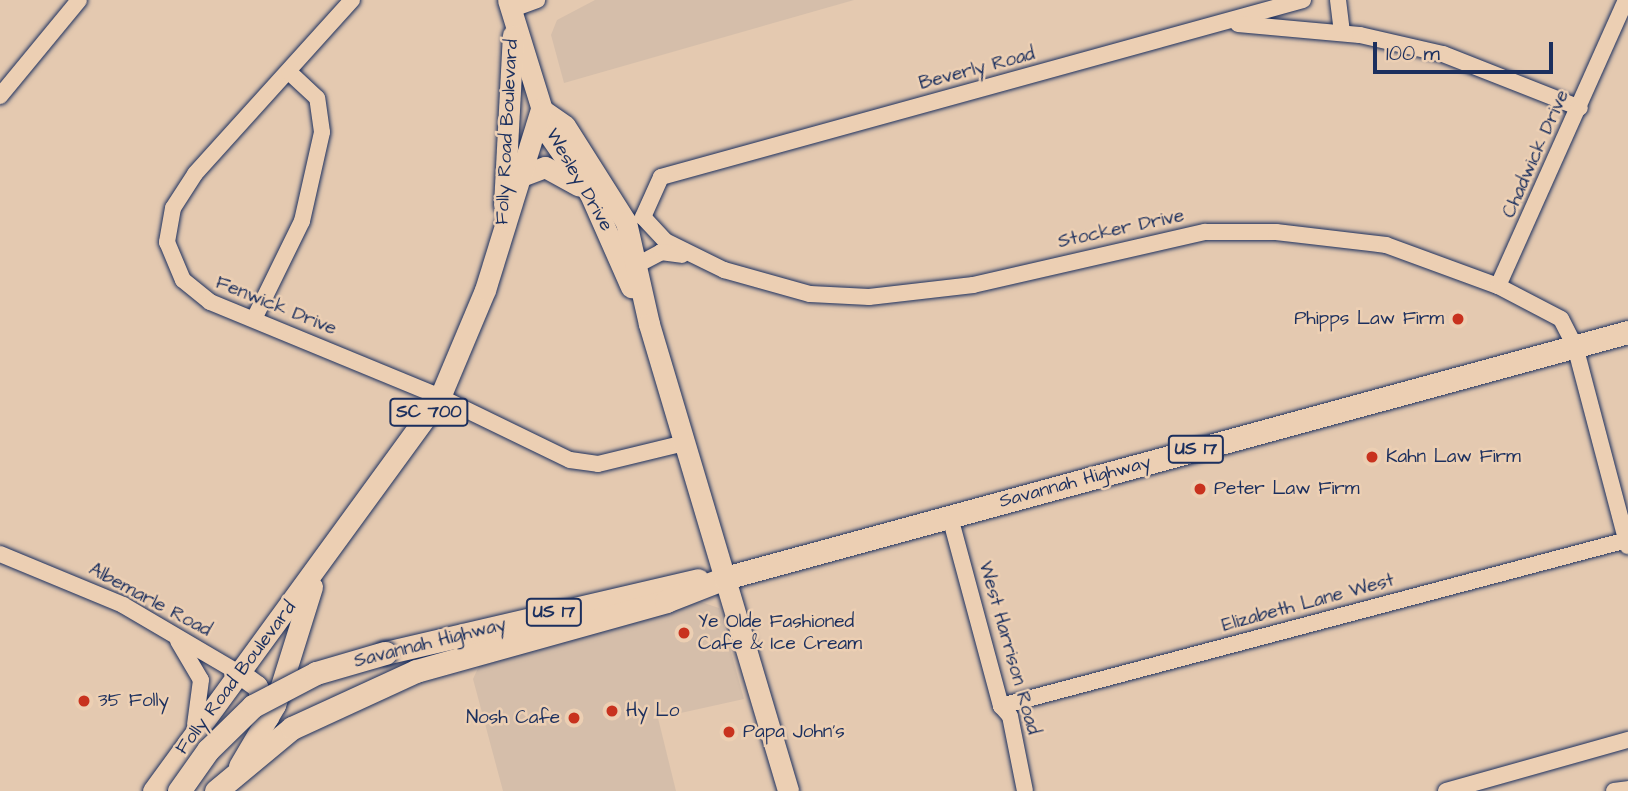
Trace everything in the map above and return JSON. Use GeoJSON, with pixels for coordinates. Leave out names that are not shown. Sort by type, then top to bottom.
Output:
{"type":"FeatureCollection","features":[{"type":"Feature","properties":{"kind":"highway","name":"Savannah Highway"},"geometry":{"type":"LineString","coordinates":[[216,791],[239,766],[292,728],[365,690],[666,601],[725,578],[1628,331]]}},
{"type":"Feature","properties":{"kind":"highway","name":"Savannah Highway"},"geometry":{"type":"LineString","coordinates":[[179,791],[208,750],[253,706],[316,673],[385,653],[667,584],[725,578]]}},
{"type":"Feature","properties":{"kind":"main road","name":"Folly Road Boulevard"},"geometry":{"type":"LineString","coordinates":[[153,791],[320,566],[439,397],[524,175],[541,109],[511,12]]}},
{"type":"Feature","properties":{"kind":"main road","name":"Folly Road Boulevard"},"geometry":{"type":"LineString","coordinates":[[501,239],[511,12]]}},
{"type":"Feature","properties":{"kind":"main road","name":"Wesley Drive"},"geometry":{"type":"LineString","coordinates":[[541,109],[550,136],[590,194],[649,324]]}},
{"type":"Feature","properties":{"kind":"main road","name":"Wesley Drive"},"geometry":{"type":"LineString","coordinates":[[541,109],[565,126],[606,185],[637,265],[649,324],[788,791]]}},
{"type":"Feature","properties":{"kind":"main road","name":"Folly Road Boulevard"},"geometry":{"type":"LineString","coordinates":[[524,175],[545,167],[590,194]]}},
{"type":"Feature","properties":{"kind":"main road","name":"Folly Road Boulevard"},"geometry":{"type":"LineString","coordinates":[[239,766],[268,719],[320,566]]}},
{"type":"Feature","properties":{"kind":"main road"},"geometry":{"type":"LineString","coordinates":[[239,673],[257,687],[268,719]]}},
{"type":"Feature","properties":{"kind":"street"},"geometry":{"type":"LineString","coordinates":[[0,96],[79,0]]}},
{"type":"Feature","properties":{"kind":"street","name":"Fenwick Drive"},"geometry":{"type":"LineString","coordinates":[[352,0],[195,174],[173,208],[167,242],[197,296],[439,397],[570,460],[598,464],[685,443]]}},
{"type":"Feature","properties":{"kind":"street"},"geometry":{"type":"LineString","coordinates":[[511,12],[537,0]]}},
{"type":"Feature","properties":{"kind":"street","name":"Beverly Road"},"geometry":{"type":"LineString","coordinates":[[662,177],[1225,24],[1303,0]]}},
{"type":"Feature","properties":{"kind":"street"},"geometry":{"type":"LineString","coordinates":[[1338,0],[1342,33]]}},
{"type":"Feature","properties":{"kind":"street","name":"Chadwick Drive"},"geometry":{"type":"LineString","coordinates":[[1498,286],[1580,108],[1626,0]]}},
{"type":"Feature","properties":{"kind":"street"},"geometry":{"type":"LineString","coordinates":[[1225,24],[1342,33],[1493,70],[1580,108]]}},
{"type":"Feature","properties":{"kind":"street"},"geometry":{"type":"LineString","coordinates":[[254,319],[302,222],[322,132],[317,98],[289,72]]}},
{"type":"Feature","properties":{"kind":"street","name":"Stocker Drive"},"geometry":{"type":"LineString","coordinates":[[662,177],[643,217],[665,242],[694,257],[800,292],[869,297],[973,285],[1145,241],[1276,232],[1386,245],[1498,286],[1561,319],[1575,346],[1627,543]]}},
{"type":"Feature","properties":{"kind":"street","name":"Stocker Drive"},"geometry":{"type":"LineString","coordinates":[[637,265],[661,252],[694,257]]}},
{"type":"Feature","properties":{"kind":"street","name":"West Harrison Road"},"geometry":{"type":"LineString","coordinates":[[950,517],[1001,706],[1010,716],[1026,791]]}},
{"type":"Feature","properties":{"kind":"street","name":"Elizabeth Lane West"},"geometry":{"type":"LineString","coordinates":[[1001,706],[1627,543]]}},
{"type":"Feature","properties":{"kind":"street","name":"Albemarle Road"},"geometry":{"type":"LineString","coordinates":[[0,554],[91,590],[172,633],[239,673]]}},
{"type":"Feature","properties":{"kind":"street"},"geometry":{"type":"LineString","coordinates":[[172,633],[201,680],[203,699],[189,742]]}},
{"type":"Feature","properties":{"kind":"street"},"geometry":{"type":"LineString","coordinates":[[1446,791],[1628,740]]}},
{"type":"Feature","properties":{"kind":"street"},"geometry":{"type":"LineString","coordinates":[[1614,791],[1628,789]]}},
{"type":"Feature","properties":{"kind":"shaded area"},"geometry":{"type":"Polygon","coordinates":[[[595,0],[854,0],[564,83],[551,35],[557,20],[595,0]]]}},
{"type":"Feature","properties":{"kind":"shaded area"},"geometry":{"type":"Polygon","coordinates":[[[698,601],[719,608],[744,699],[658,718],[676,791],[503,791],[473,679],[480,664],[698,601]]]}},
{"type":"Feature","properties":{"kind":"place","name":"Phipps Law Firm"},"geometry":{"type":"Point","coordinates":[1458,319]}},
{"type":"Feature","properties":{"kind":"place","name":"Kahn Law Firm"},"geometry":{"type":"Point","coordinates":[1372,457]}},
{"type":"Feature","properties":{"kind":"place","name":"Peter Law Firm"},"geometry":{"type":"Point","coordinates":[1200,489]}},
{"type":"Feature","properties":{"kind":"place","name":"Ye Olde Fashioned Cafe & Ice Cream"},"geometry":{"type":"Point","coordinates":[684,633]}},
{"type":"Feature","properties":{"kind":"place","name":"35 Folly"},"geometry":{"type":"Point","coordinates":[84,701]}},
{"type":"Feature","properties":{"kind":"place","name":"Hy Lo"},"geometry":{"type":"Point","coordinates":[612,711]}},
{"type":"Feature","properties":{"kind":"place","name":"Nosh Cafe"},"geometry":{"type":"Point","coordinates":[574,718]}},
{"type":"Feature","properties":{"kind":"place","name":"Papa John's"},"geometry":{"type":"Point","coordinates":[729,732]}}]}
